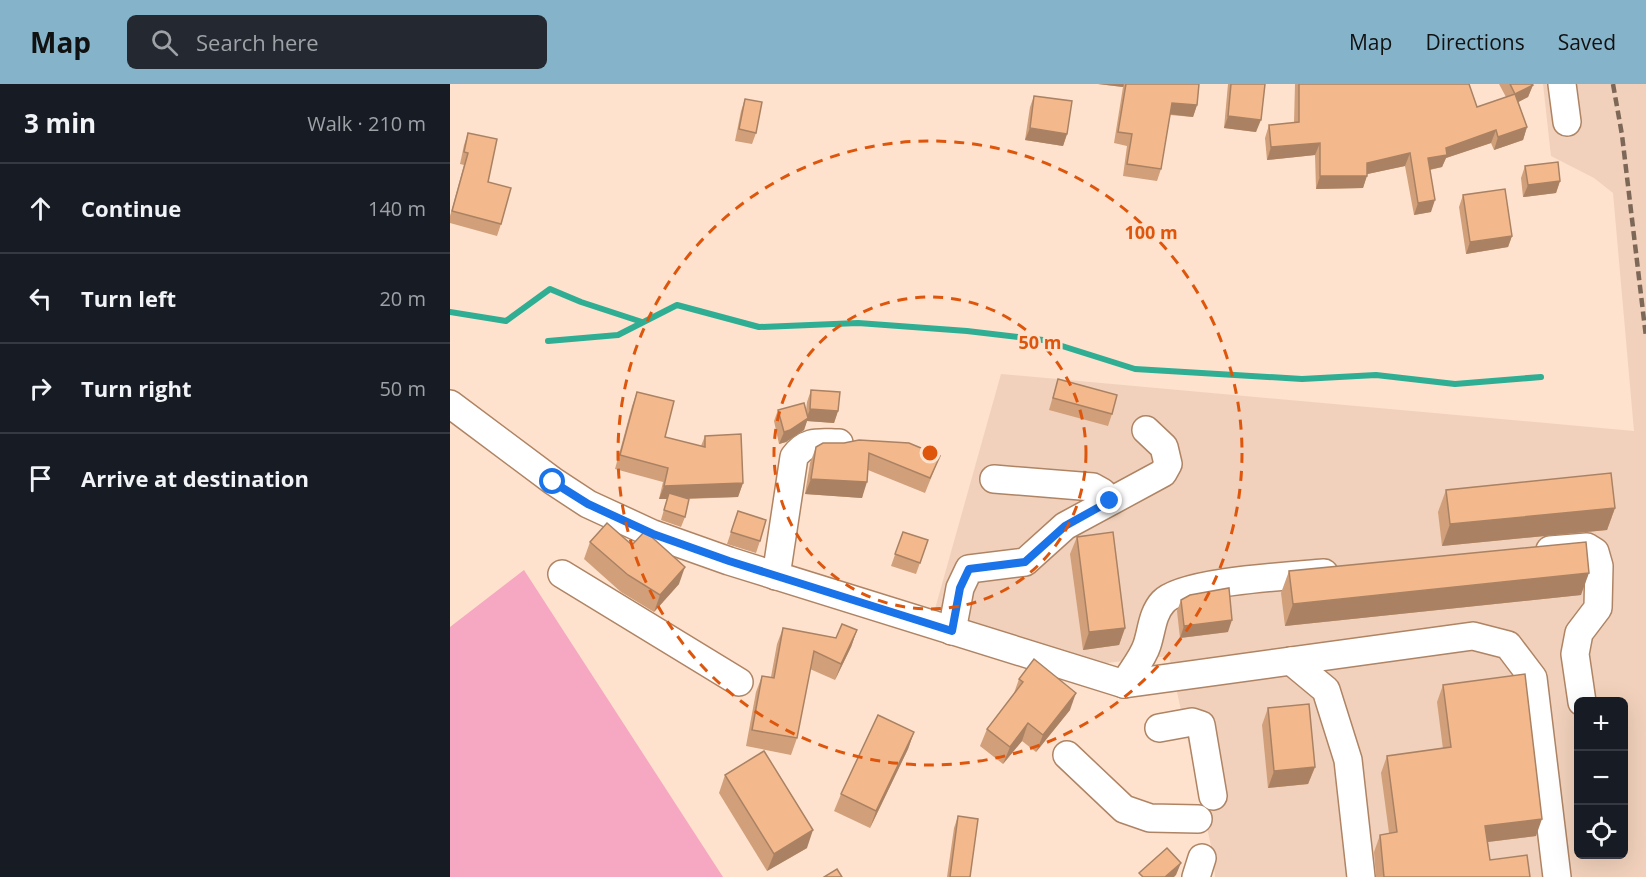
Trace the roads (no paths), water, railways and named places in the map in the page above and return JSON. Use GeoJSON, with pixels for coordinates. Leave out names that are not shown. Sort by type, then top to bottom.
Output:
{"type":"FeatureCollection","features":[{"type":"Feature","properties":{"kind":"street"},"geometry":{"type":"LineString","coordinates":[[1562,84],[1567,122]]}},
{"type":"Feature","properties":{"kind":"street"},"geometry":{"type":"LineString","coordinates":[[450,404],[553,482],[588,504],[653,534],[776,576],[1124,684],[1473,636],[1508,645],[1533,678],[1557,877]]}},
{"type":"Feature","properties":{"kind":"street"},"geometry":{"type":"LineString","coordinates":[[952,631],[960,588],[969,569],[1025,562],[1065,526],[1163,473],[1168,464],[1164,447],[1146,429]]}},
{"type":"Feature","properties":{"kind":"street"},"geometry":{"type":"LineString","coordinates":[[776,576],[794,457],[800,448],[812,442],[839,443]]}},
{"type":"Feature","properties":{"kind":"street"},"geometry":{"type":"LineString","coordinates":[[994,479],[1093,487],[1102,492],[1110,501]]}},
{"type":"Feature","properties":{"kind":"street"},"geometry":{"type":"LineString","coordinates":[[1527,552],[1587,547],[1595,552],[1599,566],[1598,608],[1578,633],[1575,654],[1581,697]]}},
{"type":"Feature","properties":{"kind":"street"},"geometry":{"type":"LineString","coordinates":[[1124,684],[1147,646],[1157,611],[1164,600],[1180,592],[1217,584],[1349,571]]}},
{"type":"Feature","properties":{"kind":"street"},"geometry":{"type":"LineString","coordinates":[[562,574],[739,682]]}},
{"type":"Feature","properties":{"kind":"street"},"geometry":{"type":"LineString","coordinates":[[1291,661],[1326,690],[1348,760],[1360,877]]}},
{"type":"Feature","properties":{"kind":"street"},"geometry":{"type":"LineString","coordinates":[[1160,728],[1192,722],[1201,725],[1213,796]]}},
{"type":"Feature","properties":{"kind":"street"},"geometry":{"type":"LineString","coordinates":[[1067,755],[1124,809],[1150,818],[1198,819]]}},
{"type":"Feature","properties":{"kind":"waterway"},"geometry":{"type":"LineString","coordinates":[[450,312],[506,321],[550,289],[642,322]]}},
{"type":"Feature","properties":{"kind":"waterway"},"geometry":{"type":"LineString","coordinates":[[548,341],[618,335],[677,305],[759,327],[858,323],[967,331],[1043,340],[1135,369],[1302,379],[1376,375],[1455,384],[1541,377]]}},
{"type":"Feature","properties":{"kind":"railway"},"geometry":{"type":"LineString","coordinates":[[1613,84],[1622,135],[1646,337]]}}]}
